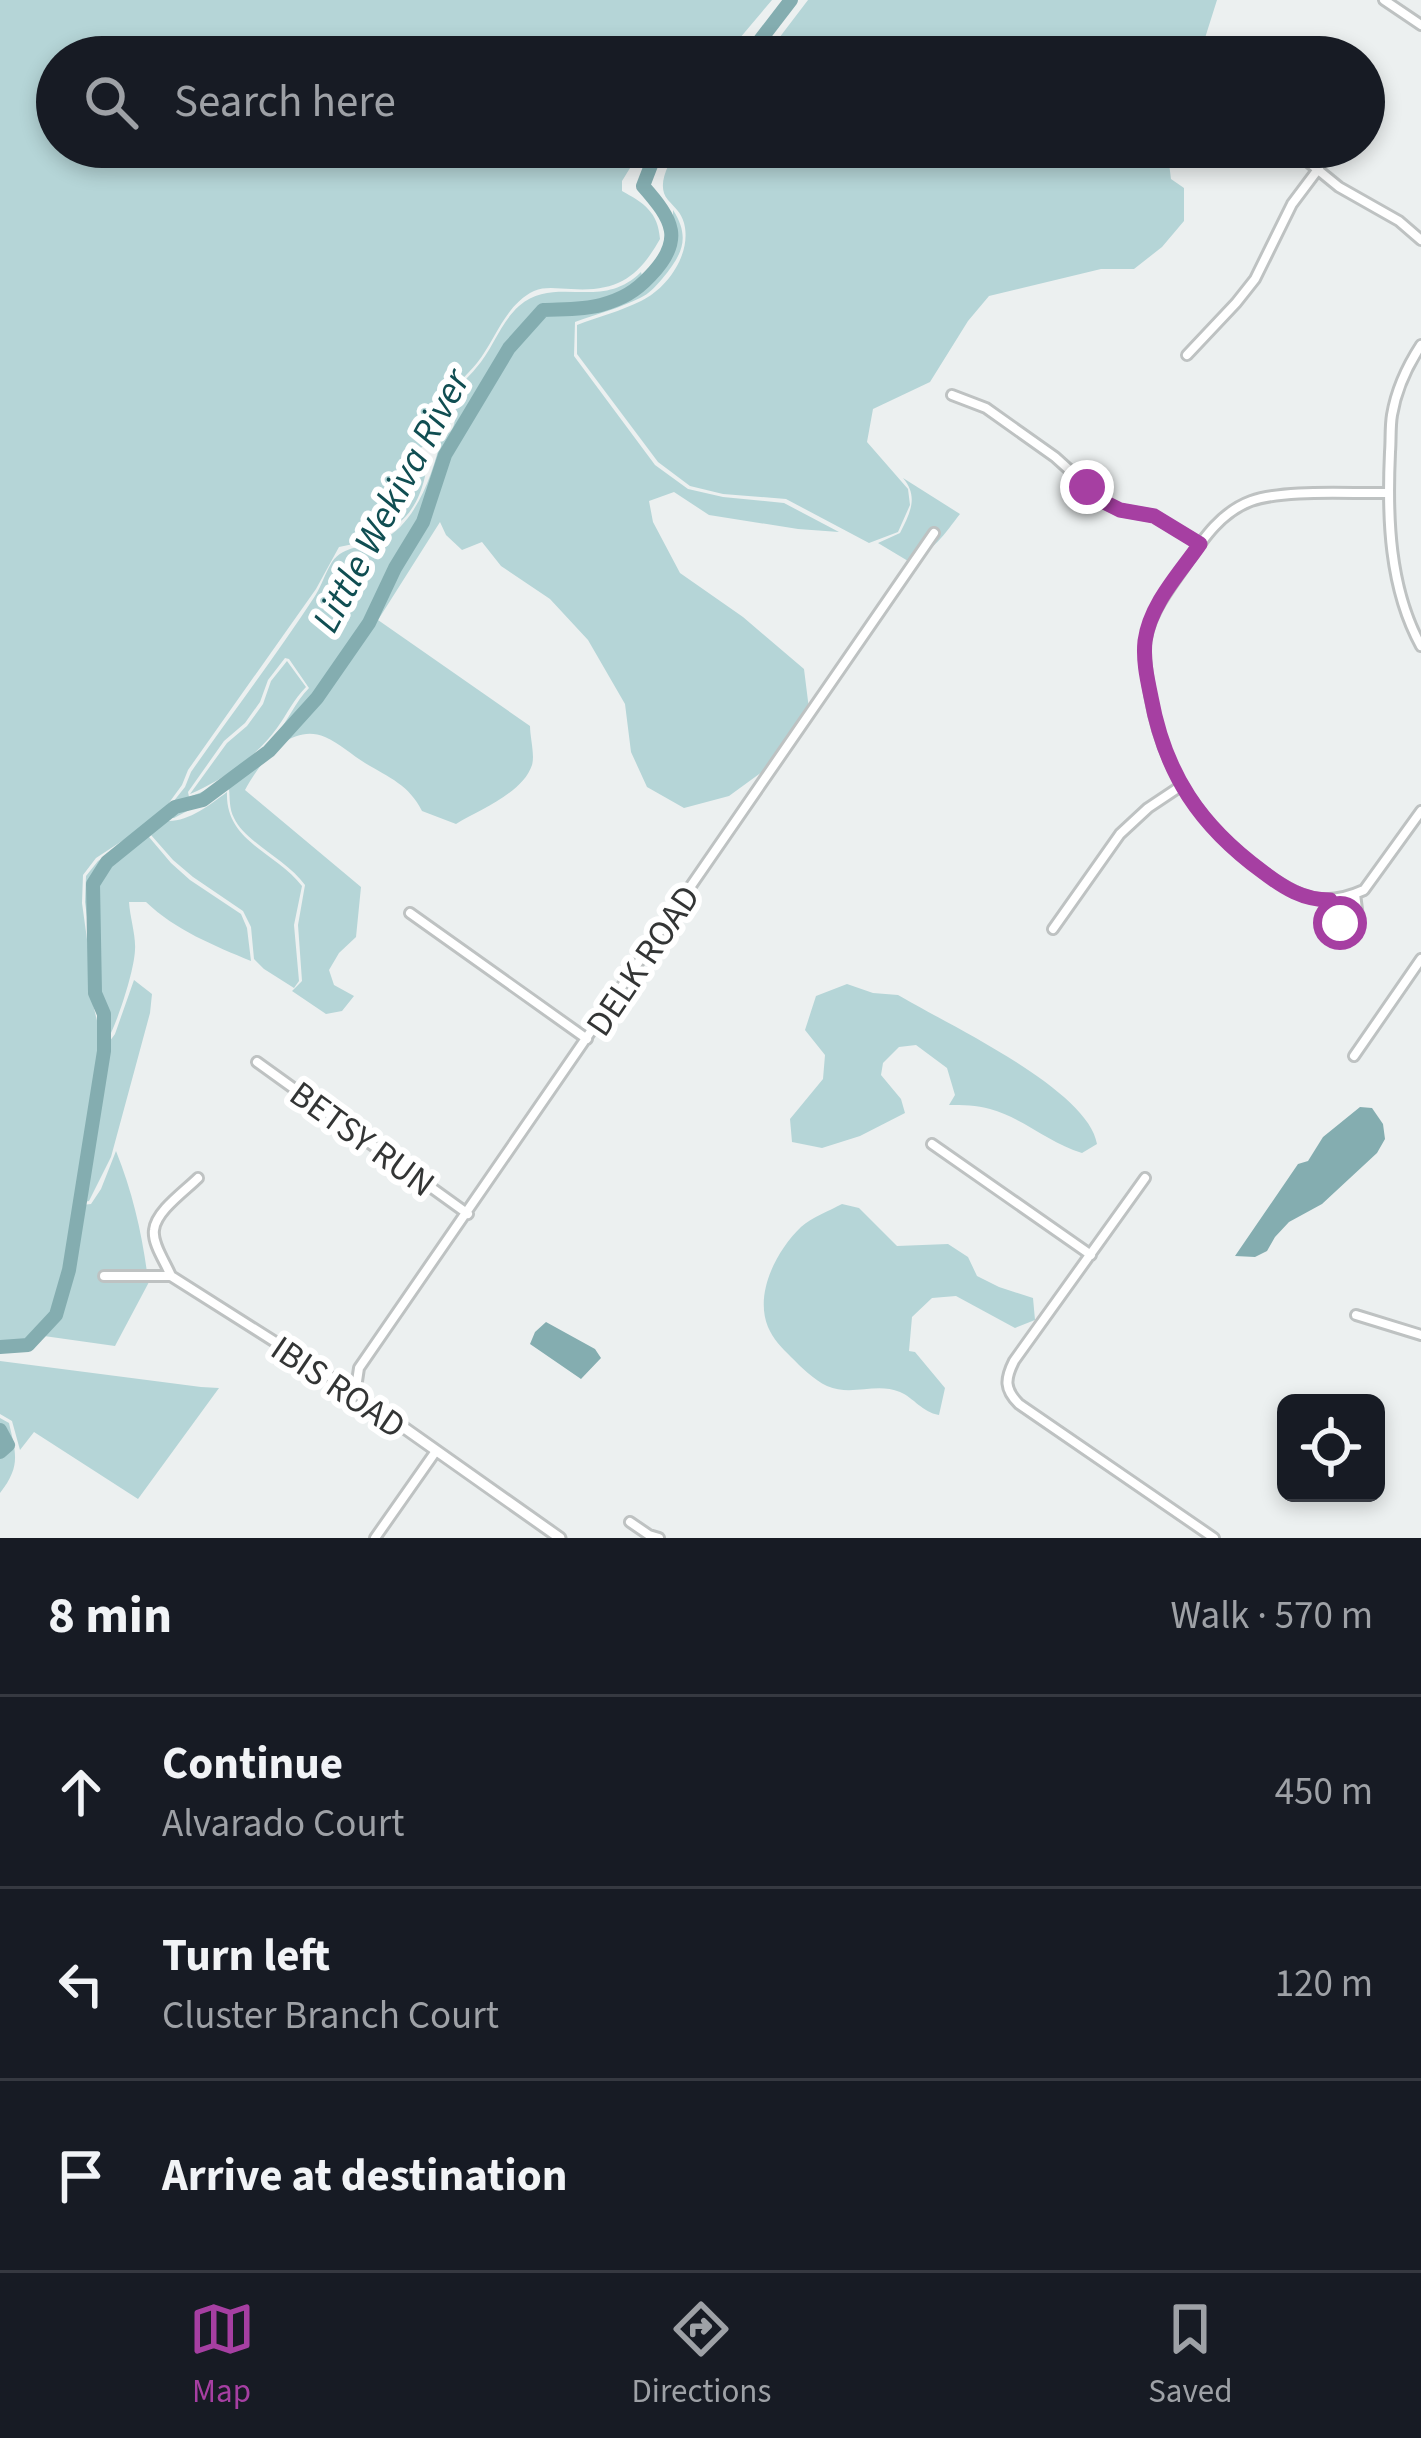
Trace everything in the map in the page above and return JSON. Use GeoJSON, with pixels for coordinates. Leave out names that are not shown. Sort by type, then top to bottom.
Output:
{"type":"FeatureCollection","features":[{"type":"Feature","properties":{"kind":"street"},"geometry":{"type":"LineString","coordinates":[[1384,0],[1421,25]]}},
{"type":"Feature","properties":{"kind":"street"},"geometry":{"type":"LineString","coordinates":[[1187,355],[1255,279],[1292,204],[1319,168],[1339,187],[1399,221],[1421,240]]}},
{"type":"Feature","properties":{"kind":"street"},"geometry":{"type":"LineString","coordinates":[[1421,345],[1392,413],[1388,493],[1403,604],[1421,646]]}},
{"type":"Feature","properties":{"kind":"street"},"geometry":{"type":"LineString","coordinates":[[952,395],[986,408],[1055,457],[1106,503],[1154,516],[1200,544]]}},
{"type":"Feature","properties":{"kind":"street"},"geometry":{"type":"LineString","coordinates":[[1388,493],[1270,496],[1223,518],[1200,544],[1150,621],[1145,667],[1155,722],[1180,786],[1210,828],[1291,892],[1330,900],[1364,890],[1421,811]]}},
{"type":"Feature","properties":{"kind":"street","name":"DELK ROAD"},"geometry":{"type":"LineString","coordinates":[[356,1388],[359,1368],[934,533]]}},
{"type":"Feature","properties":{"kind":"street"},"geometry":{"type":"LineString","coordinates":[[1053,929],[1120,834],[1180,786]]}},
{"type":"Feature","properties":{"kind":"street"},"geometry":{"type":"LineString","coordinates":[[1330,900],[1336,918],[1346,925],[1358,916],[1355,894]]}},
{"type":"Feature","properties":{"kind":"street"},"geometry":{"type":"LineString","coordinates":[[410,913],[587,1039]]}},
{"type":"Feature","properties":{"kind":"street"},"geometry":{"type":"LineString","coordinates":[[1354,1056],[1421,959]]}},
{"type":"Feature","properties":{"kind":"street","name":"BETSY RUN"},"geometry":{"type":"LineString","coordinates":[[257,1062],[468,1214]]}},
{"type":"Feature","properties":{"kind":"street"},"geometry":{"type":"LineString","coordinates":[[932,1144],[1091,1255]]}},
{"type":"Feature","properties":{"kind":"street"},"geometry":{"type":"LineString","coordinates":[[104,1276],[171,1276],[153,1229],[198,1178]]}},
{"type":"Feature","properties":{"kind":"street"},"geometry":{"type":"LineString","coordinates":[[1145,1178],[1014,1361],[1006,1385],[1019,1404],[1214,1538]]}},
{"type":"Feature","properties":{"kind":"street","name":"IBIS ROAD"},"geometry":{"type":"LineString","coordinates":[[171,1276],[343,1385],[356,1388],[362,1397],[560,1538]]}},
{"type":"Feature","properties":{"kind":"street"},"geometry":{"type":"LineString","coordinates":[[1356,1315],[1421,1335]]}},
{"type":"Feature","properties":{"kind":"street"},"geometry":{"type":"LineString","coordinates":[[375,1538],[436,1451]]}},
{"type":"Feature","properties":{"kind":"street"},"geometry":{"type":"LineString","coordinates":[[630,1522],[659,1538]]}},
{"type":"Feature","properties":{"kind":"shaded area"},"geometry":{"type":"Polygon","coordinates":[[[0,0],[772,0],[742,36],[36,36],[36,168],[630,168],[622,191],[648,209],[660,239],[634,273],[614,285],[539,289],[516,305],[447,398],[450,426],[412,453],[426,471],[407,515],[385,532],[339,547],[316,589],[163,811],[96,858],[83,875],[88,984],[104,1049],[115,1034],[134,980],[152,994],[150,1013],[111,1157],[89,1201],[79,1203],[61,1299],[28,1345],[0,1347],[0,0]]]}},
{"type":"Feature","properties":{"kind":"shaded area"},"geometry":{"type":"Polygon","coordinates":[[[808,0],[1217,0],[1206,36],[781,36],[808,0]]]}},
{"type":"Feature","properties":{"kind":"shaded area"},"geometry":{"type":"Polygon","coordinates":[[[668,168],[1170,168],[1171,179],[1184,188],[1184,221],[1134,269],[1101,269],[989,296],[930,382],[873,409],[867,442],[908,489],[910,505],[898,532],[869,543],[786,499],[690,486],[658,462],[577,354],[577,325],[651,295],[676,268],[686,234],[679,213],[664,194],[668,168]]]}},
{"type":"Feature","properties":{"kind":"shaded area"},"geometry":{"type":"Polygon","coordinates":[[[673,210],[683,238],[669,270],[643,296],[575,322],[574,356],[655,465],[688,489],[784,503],[839,532],[709,515],[674,492],[649,501],[653,522],[680,573],[743,617],[804,669],[809,709],[785,755],[729,796],[684,808],[647,787],[631,752],[625,704],[588,640],[550,599],[501,566],[482,542],[462,550],[440,522],[378,620],[530,726],[533,761],[527,775],[499,800],[456,824],[422,811],[398,783],[330,740],[312,734],[288,740],[267,758],[245,790],[361,887],[356,937],[329,970],[334,985],[354,996],[342,1011],[326,1014],[292,991],[302,981],[298,925],[305,885],[239,827],[231,811],[229,789],[166,818],[149,837],[190,880],[241,914],[251,961],[182,929],[146,902],[129,902],[134,960],[106,1043],[91,983],[86,876],[98,861],[149,827],[185,787],[337,557],[382,540],[404,522],[428,482],[441,439],[454,425],[453,404],[460,386],[512,313],[533,297],[548,293],[610,290],[641,272],[643,280],[654,280],[667,255],[673,210]],[[289,659],[268,680],[260,702],[224,741],[189,797],[236,772],[280,730],[309,688],[289,659]]]}},
{"type":"Feature","properties":{"kind":"shaded area"},"geometry":{"type":"Polygon","coordinates":[[[903,478],[960,514],[931,548],[908,561],[878,543],[900,533],[910,512],[911,492],[903,478]]]}},
{"type":"Feature","properties":{"kind":"shaded area"},"geometry":{"type":"Polygon","coordinates":[[[287,661],[306,687],[277,728],[238,767],[190,794],[227,743],[247,726],[287,661]]]}},
{"type":"Feature","properties":{"kind":"shaded area"},"geometry":{"type":"Polygon","coordinates":[[[227,792],[234,823],[243,835],[302,886],[294,925],[299,981],[294,988],[254,959],[251,927],[243,911],[193,877],[151,835],[167,821],[191,816],[227,792]]]}},
{"type":"Feature","properties":{"kind":"shaded area"},"geometry":{"type":"Polygon","coordinates":[[[847,984],[898,995],[1012,1059],[1069,1101],[1088,1123],[1097,1144],[1082,1153],[1002,1113],[949,1105],[955,1095],[947,1068],[916,1045],[899,1047],[883,1063],[881,1075],[901,1099],[905,1113],[860,1136],[822,1148],[792,1142],[790,1119],[823,1079],[825,1055],[805,1030],[816,996],[847,984]]]}},
{"type":"Feature","properties":{"kind":"shaded area"},"geometry":{"type":"Polygon","coordinates":[[[1360,1107],[1372,1108],[1383,1124],[1385,1139],[1377,1153],[1322,1204],[1289,1222],[1267,1251],[1255,1257],[1235,1256],[1298,1164],[1308,1161],[1323,1137],[1360,1107]]]}},
{"type":"Feature","properties":{"kind":"shaded area"},"geometry":{"type":"Polygon","coordinates":[[[116,1151],[135,1210],[147,1272],[101,1272],[100,1280],[149,1282],[115,1346],[44,1336],[68,1291],[82,1205],[91,1204],[101,1189],[116,1151]]]}},
{"type":"Feature","properties":{"kind":"shaded area"},"geometry":{"type":"Polygon","coordinates":[[[842,1204],[859,1208],[897,1246],[948,1244],[968,1257],[977,1276],[1033,1298],[1035,1320],[1015,1328],[956,1296],[932,1298],[912,1317],[909,1351],[915,1352],[945,1388],[939,1415],[891,1389],[827,1386],[791,1357],[768,1327],[764,1300],[776,1260],[801,1227],[842,1204]]]}},
{"type":"Feature","properties":{"kind":"shaded area"},"geometry":{"type":"Polygon","coordinates":[[[546,1322],[595,1349],[601,1358],[581,1379],[530,1344],[546,1322]]]}},
{"type":"Feature","properties":{"kind":"shaded area"},"geometry":{"type":"Polygon","coordinates":[[[0,1361],[219,1388],[138,1499],[34,1432],[20,1450],[12,1421],[0,1414],[0,1361]]]}},
{"type":"Feature","properties":{"kind":"shaded area"},"geometry":{"type":"Polygon","coordinates":[[[0,1418],[9,1423],[15,1459],[0,1493],[0,1418]]]}},
{"type":"Feature","properties":{"kind":"waterway","name":"Little Wekiva River"},"geometry":{"type":"LineString","coordinates":[[763,36],[791,0]]}},
{"type":"Feature","properties":{"kind":"waterway","name":"Little Wekiva River"},"geometry":{"type":"LineString","coordinates":[[0,1347],[28,1345],[56,1315],[69,1270],[104,1051],[104,1014],[95,993],[93,884],[107,862],[175,807],[203,800],[269,751],[317,698],[369,623],[423,522],[445,455],[509,348],[543,310],[587,308],[615,300],[639,286],[661,263],[671,230],[662,209],[643,186],[650,168]]}},
{"type":"Feature","properties":{"kind":"waterway","name":"Little Wekiva River"},"geometry":{"type":"LineString","coordinates":[[0,1430],[8,1445],[0,1452]]}},
{"type":"Feature","properties":{"kind":"route"},"geometry":{"type":"LineString","coordinates":[[1087,487],[1106,503],[1154,516],[1200,544],[1159,604],[1145,642],[1155,722],[1180,786],[1210,828],[1239,855],[1291,892],[1330,900],[1340,923]]}}]}
